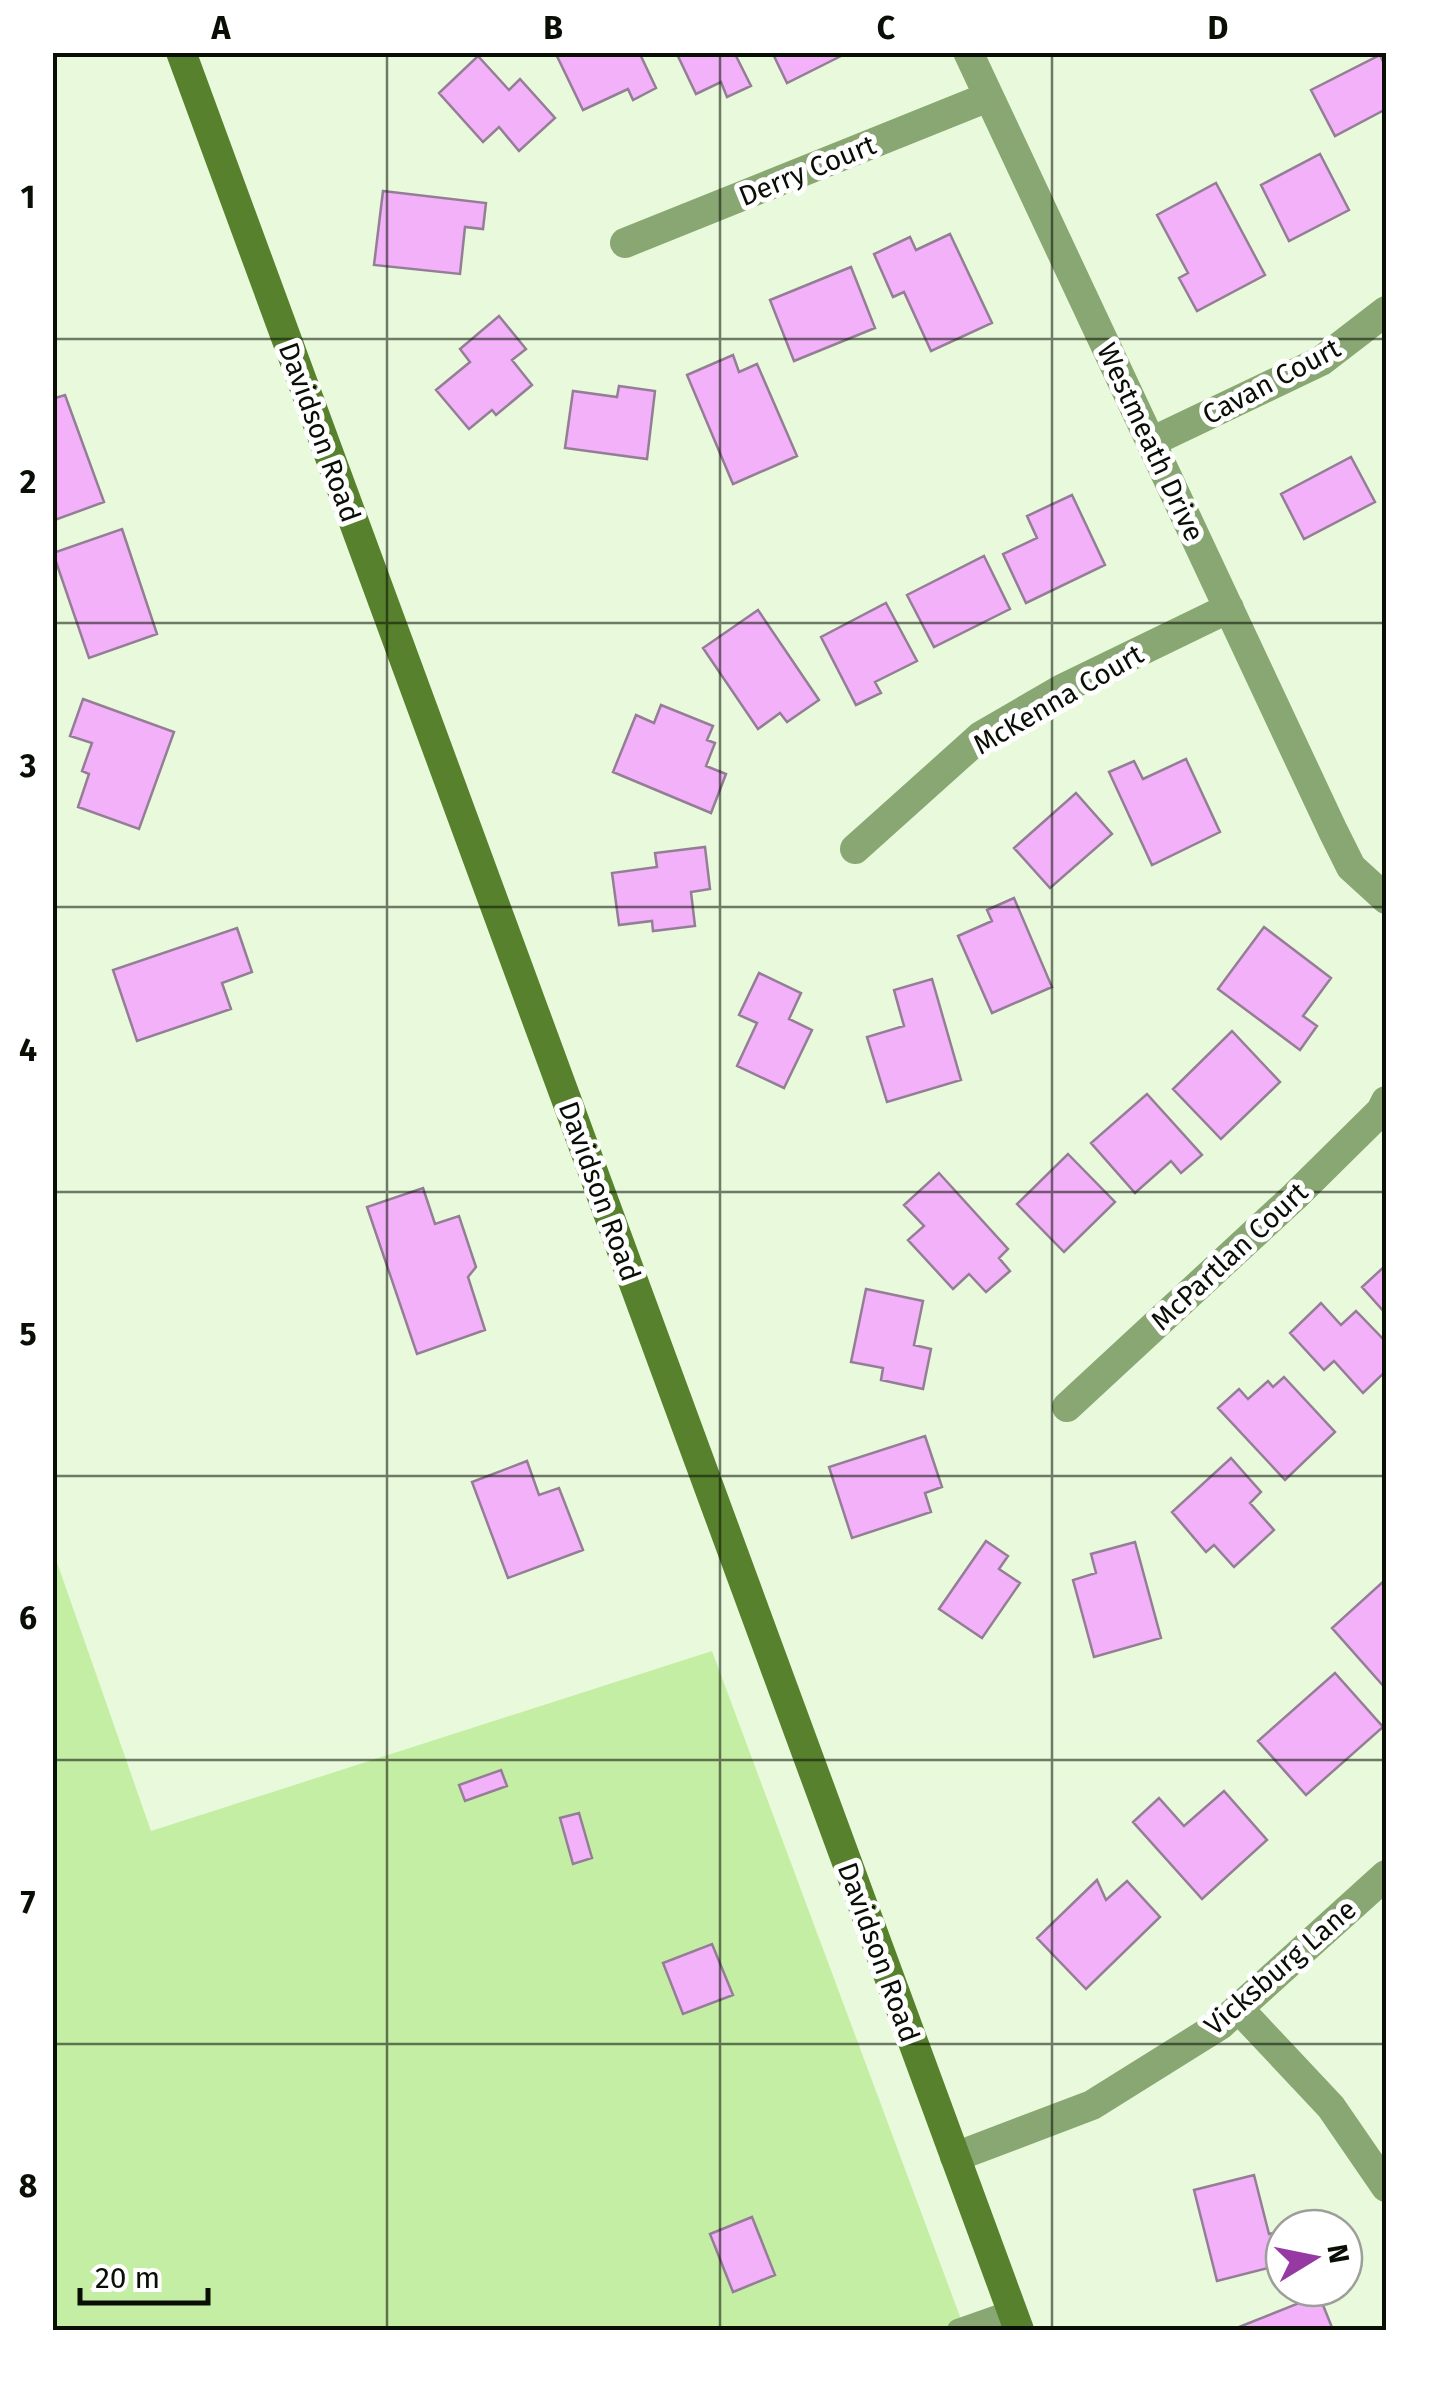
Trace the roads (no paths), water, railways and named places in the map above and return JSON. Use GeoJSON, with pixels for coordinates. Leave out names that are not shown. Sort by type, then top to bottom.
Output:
{"type":"FeatureCollection","features":[{"type":"Feature","properties":{"kind":"main road","name":"Davidson Road"},"geometry":{"type":"LineString","coordinates":[[181,52],[1015,2321]]}},
{"type":"Feature","properties":{"kind":"street","name":"Westmeath Drive"},"geometry":{"type":"LineString","coordinates":[[968,52],[1333,831],[1351,867],[1386,900]]}},
{"type":"Feature","properties":{"kind":"street","name":"Derry Court"},"geometry":{"type":"LineString","coordinates":[[626,243],[988,97]]}},
{"type":"Feature","properties":{"kind":"street","name":"Cavan Court"},"geometry":{"type":"LineString","coordinates":[[1151,442],[1321,361],[1386,311]]}},
{"type":"Feature","properties":{"kind":"street","name":"McKenna Court"},"geometry":{"type":"LineString","coordinates":[[855,849],[981,736],[1062,689],[1229,608]]}},
{"type":"Feature","properties":{"kind":"street","name":"McPartlan Court"},"geometry":{"type":"LineString","coordinates":[[1067,1407],[1294,1196],[1381,1111],[1386,1101]]}},
{"type":"Feature","properties":{"kind":"street","name":"Vicksburg Lane"},"geometry":{"type":"LineString","coordinates":[[955,2158],[1092,2105],[1220,2025],[1386,1875]]}},
{"type":"Feature","properties":{"kind":"street"},"geometry":{"type":"LineString","coordinates":[[1238,2008],[1331,2107],[1386,2188]]}},
{"type":"Feature","properties":{"kind":"lane"},"geometry":{"type":"LineString","coordinates":[[958,2330],[1015,2321]]}}]}
